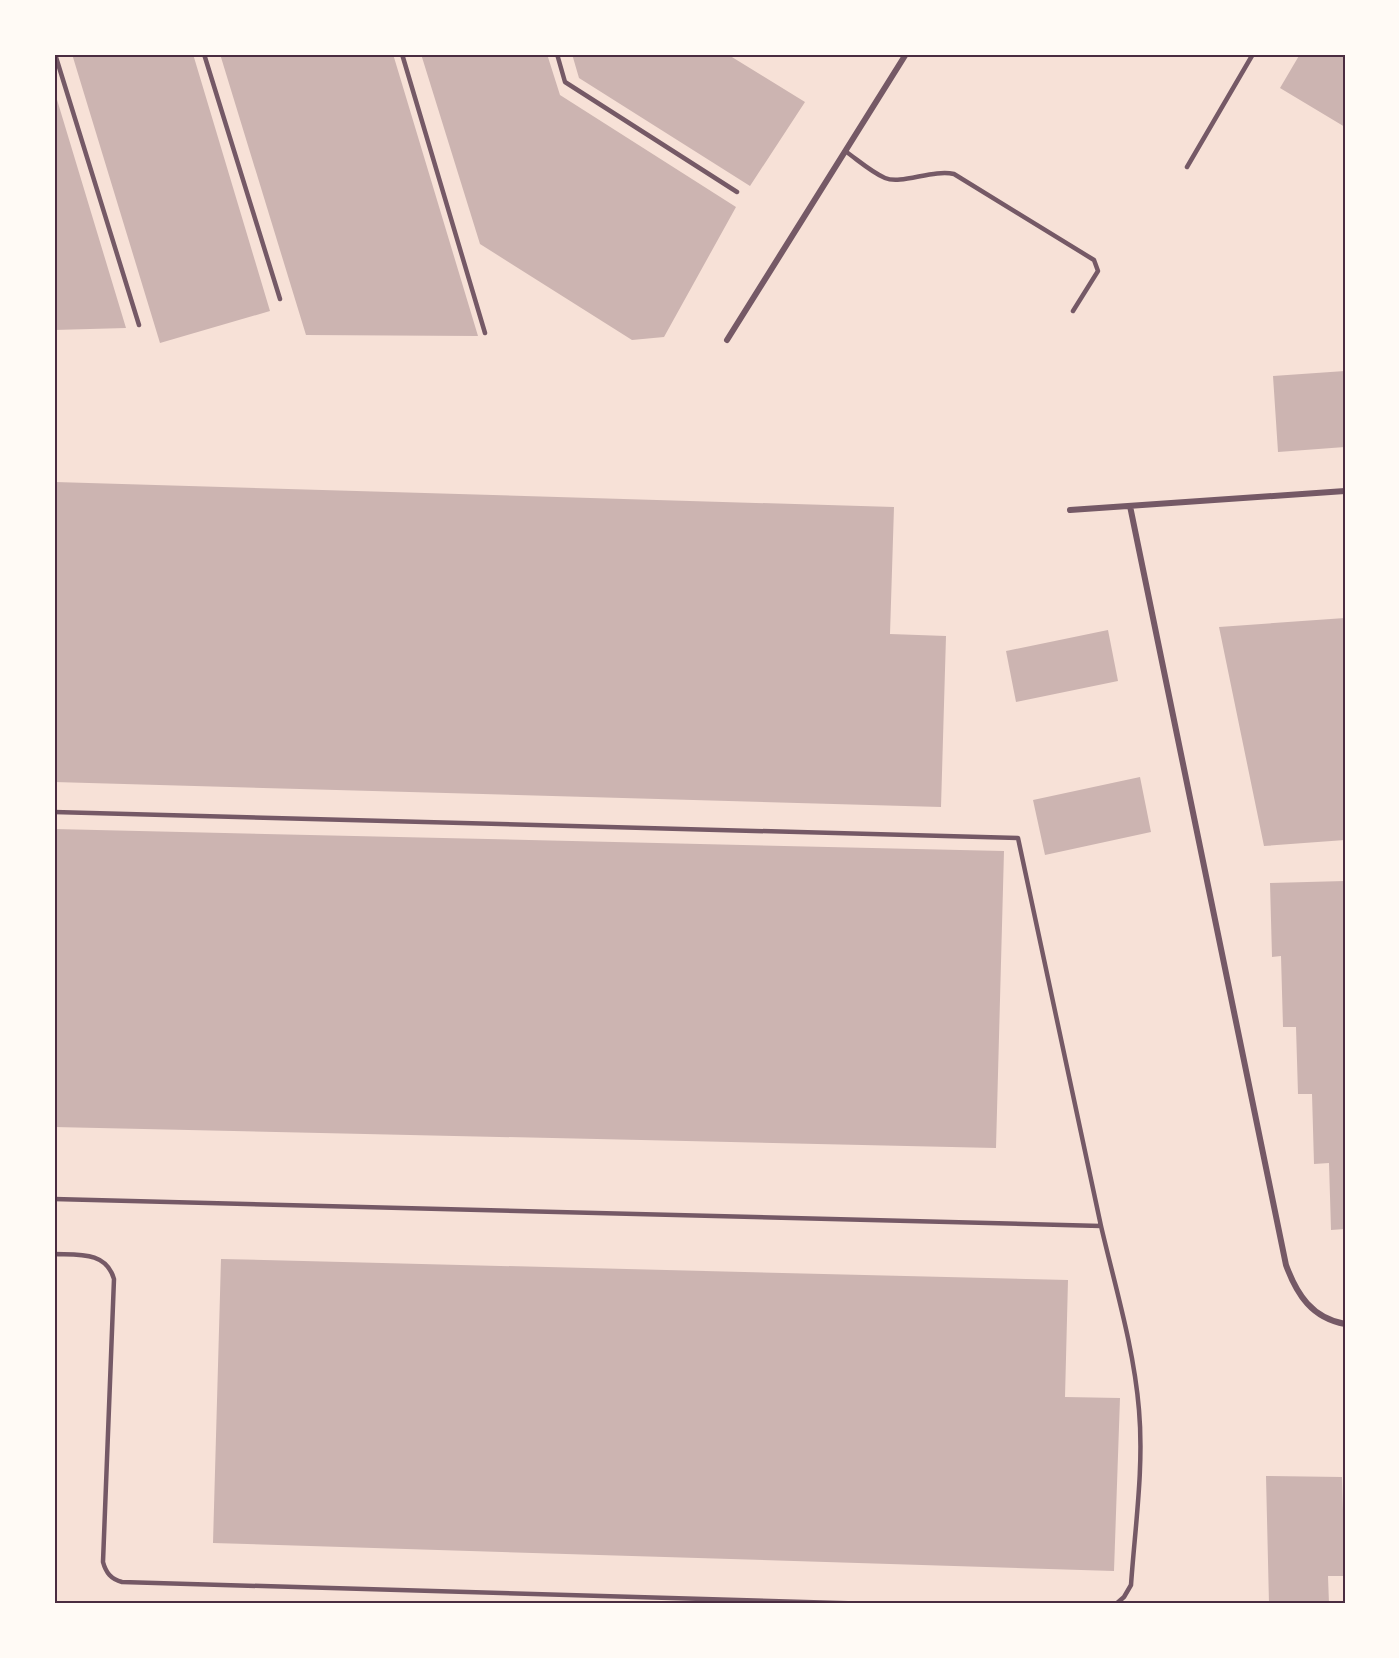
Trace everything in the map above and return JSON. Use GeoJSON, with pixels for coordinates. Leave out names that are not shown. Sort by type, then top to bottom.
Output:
{"type":"FeatureCollection","features":[{"type":"Feature","properties":{"kind":"street"},"geometry":{"type":"LineString","coordinates":[[727,340],[906,54]]}},
{"type":"Feature","properties":{"kind":"street"},"geometry":{"type":"LineString","coordinates":[[1070,510],[1345,491]]}},
{"type":"Feature","properties":{"kind":"street"},"geometry":{"type":"LineString","coordinates":[[1130,506],[1286,1265],[1296,1289],[1307,1304],[1322,1316],[1345,1324]]}},
{"type":"Feature","properties":{"kind":"lane"},"geometry":{"type":"LineString","coordinates":[[55,54],[139,325]]}},
{"type":"Feature","properties":{"kind":"lane"},"geometry":{"type":"LineString","coordinates":[[204,54],[280,299]]}},
{"type":"Feature","properties":{"kind":"lane"},"geometry":{"type":"LineString","coordinates":[[402,54],[486,333]]}},
{"type":"Feature","properties":{"kind":"lane"},"geometry":{"type":"LineString","coordinates":[[556,54],[565,82],[737,192]]}},
{"type":"Feature","properties":{"kind":"lane"},"geometry":{"type":"LineString","coordinates":[[1187,167],[1253,54]]}},
{"type":"Feature","properties":{"kind":"lane"},"geometry":{"type":"LineString","coordinates":[[845,152],[886,179],[903,179],[944,172],[954,174],[1094,260],[1098,271],[1073,311]]}},
{"type":"Feature","properties":{"kind":"lane"},"geometry":{"type":"LineString","coordinates":[[54,812],[1018,838],[1134,1369],[1140,1413],[1140,1459],[1131,1585],[1124,1597],[1116,1604]]}},
{"type":"Feature","properties":{"kind":"lane"},"geometry":{"type":"LineString","coordinates":[[54,1199],[1101,1226]]}},
{"type":"Feature","properties":{"kind":"lane"},"geometry":{"type":"LineString","coordinates":[[54,1254],[96,1257],[108,1266],[114,1279],[103,1562],[107,1572],[116,1580],[122,1582],[874,1604]]}},
{"type":"Feature","properties":{"kind":"building"},"geometry":{"type":"Polygon","coordinates":[[[72,54],[193,54],[270,311],[160,343],[72,54]]]}},
{"type":"Feature","properties":{"kind":"building"},"geometry":{"type":"Polygon","coordinates":[[[220,54],[393,54],[478,336],[306,335],[220,54]]]}},
{"type":"Feature","properties":{"kind":"building"},"geometry":{"type":"Polygon","coordinates":[[[421,54],[547,54],[560,95],[736,207],[664,337],[632,340],[480,244],[421,54]]]}},
{"type":"Feature","properties":{"kind":"building"},"geometry":{"type":"Polygon","coordinates":[[[572,54],[727,54],[805,102],[750,186],[579,78],[572,54]]]}},
{"type":"Feature","properties":{"kind":"building"},"geometry":{"type":"Polygon","coordinates":[[[1300,54],[1345,54],[1345,127],[1280,88],[1300,54]]]}},
{"type":"Feature","properties":{"kind":"building"},"geometry":{"type":"Polygon","coordinates":[[[55,93],[126,328],[54,330],[55,93]]]}},
{"type":"Feature","properties":{"kind":"building"},"geometry":{"type":"Polygon","coordinates":[[[1345,371],[1345,447],[1278,452],[1273,376],[1345,371]]]}},
{"type":"Feature","properties":{"kind":"building"},"geometry":{"type":"Polygon","coordinates":[[[55,482],[894,507],[890,634],[946,636],[941,807],[54,782],[55,482]]]}},
{"type":"Feature","properties":{"kind":"building"},"geometry":{"type":"Polygon","coordinates":[[[1345,618],[1345,840],[1264,846],[1219,627],[1345,618]]]}},
{"type":"Feature","properties":{"kind":"building"},"geometry":{"type":"Polygon","coordinates":[[[1108,630],[1118,681],[1016,702],[1006,651],[1108,630]]]}},
{"type":"Feature","properties":{"kind":"building"},"geometry":{"type":"Polygon","coordinates":[[[1140,777],[1151,832],[1045,855],[1033,800],[1140,777]]]}},
{"type":"Feature","properties":{"kind":"building"},"geometry":{"type":"Polygon","coordinates":[[[54,829],[1004,851],[996,1148],[54,1127],[54,829]]]}},
{"type":"Feature","properties":{"kind":"building"},"geometry":{"type":"Polygon","coordinates":[[[1345,881],[1345,1229],[1331,1230],[1329,1163],[1314,1164],[1312,1094],[1298,1094],[1296,1027],[1283,1027],[1281,956],[1272,957],[1270,883],[1345,881]]]}},
{"type":"Feature","properties":{"kind":"building"},"geometry":{"type":"Polygon","coordinates":[[[221,1259],[1068,1280],[1065,1397],[1120,1398],[1114,1571],[213,1543],[221,1259]]]}},
{"type":"Feature","properties":{"kind":"building"},"geometry":{"type":"Polygon","coordinates":[[[1266,1476],[1342,1477],[1345,1576],[1328,1576],[1329,1604],[1269,1604],[1266,1476]]]}}]}
